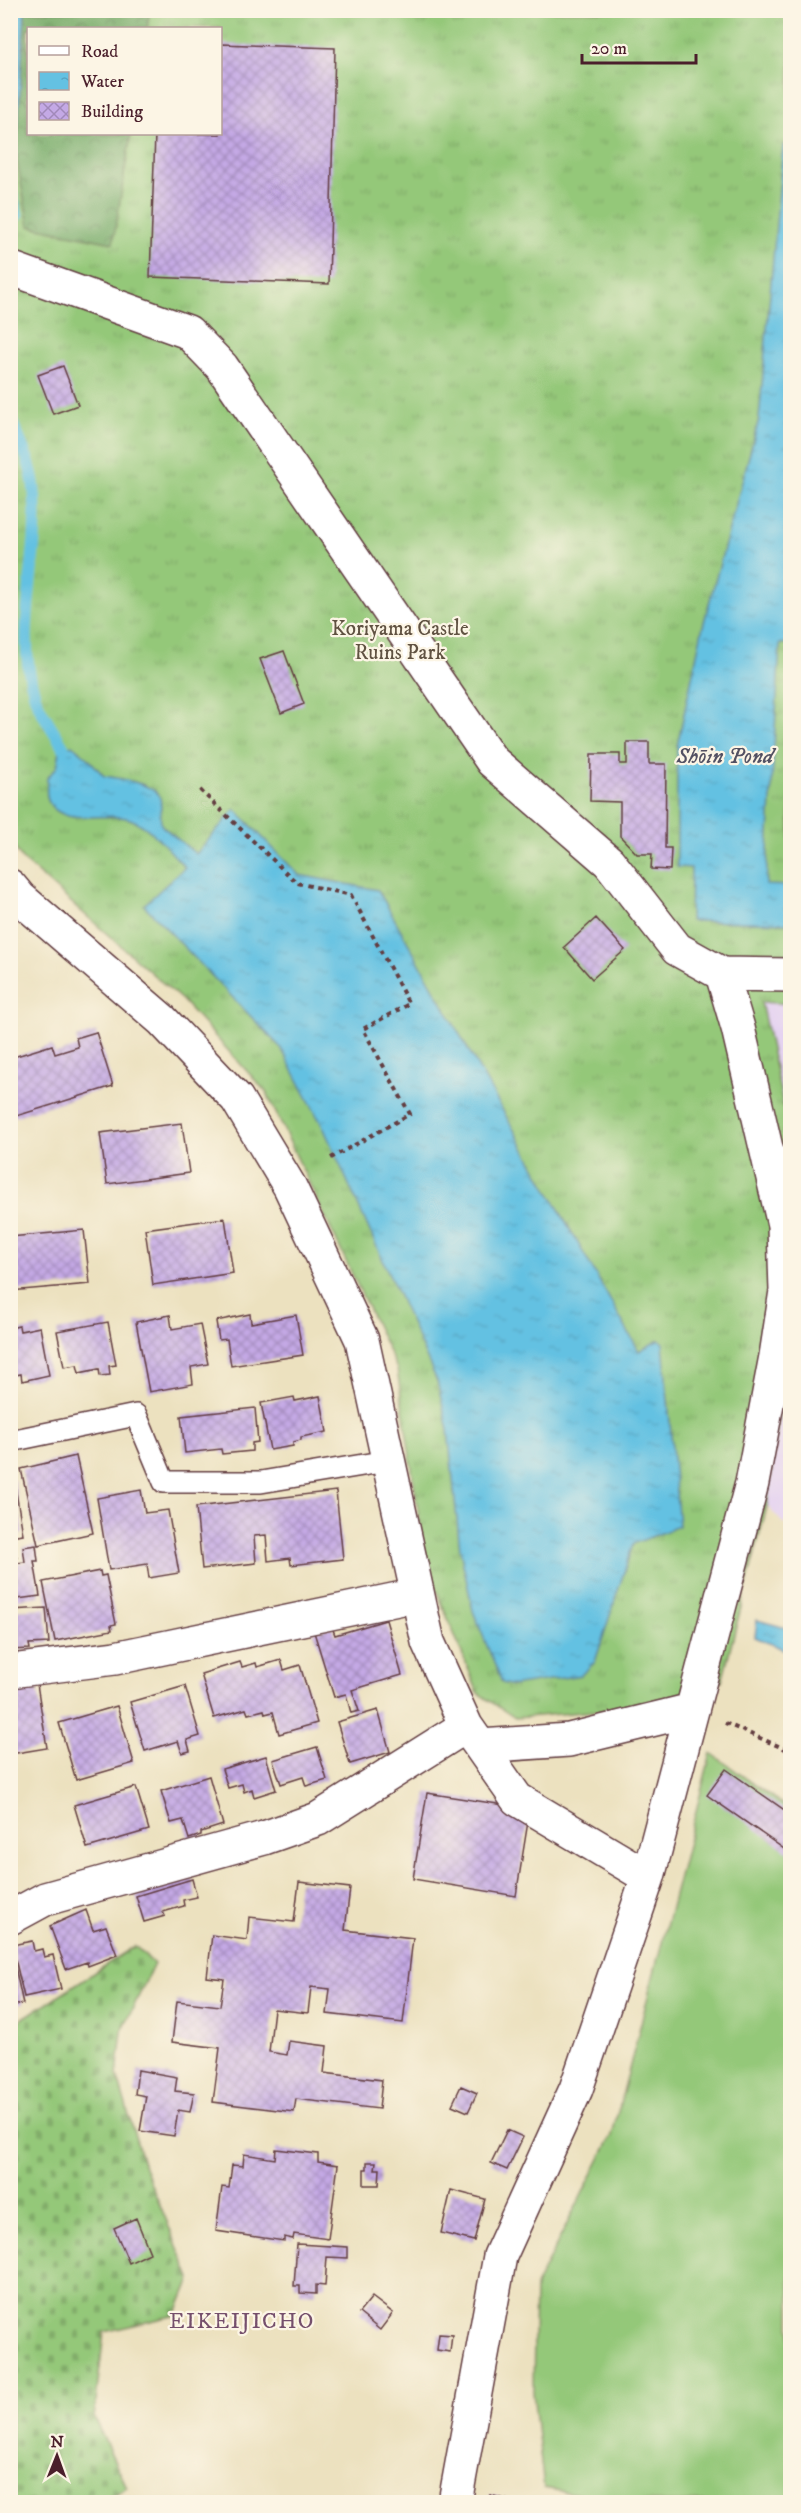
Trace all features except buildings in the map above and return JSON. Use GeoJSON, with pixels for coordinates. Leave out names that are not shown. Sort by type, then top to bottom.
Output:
{"type":"FeatureCollection","features":[{"type":"Feature","properties":{"kind":"street"},"geometry":{"type":"LineString","coordinates":[[10,268],[188,332],[222,367],[492,761],[609,862],[677,949],[722,974],[790,975]]}},
{"type":"Feature","properties":{"kind":"street"},"geometry":{"type":"LineString","coordinates":[[14,894],[162,1020],[237,1100],[290,1187],[362,1340],[428,1642],[473,1736],[518,1799],[648,1876]]}},
{"type":"Feature","properties":{"kind":"street"},"geometry":{"type":"LineString","coordinates":[[455,2502],[500,2256],[576,2089],[648,1876],[752,1483],[776,1356],[786,1291],[784,1225],[738,1028],[722,974]]}},
{"type":"Feature","properties":{"kind":"street"},"geometry":{"type":"LineString","coordinates":[[10,1671],[116,1658],[417,1595]]}},
{"type":"Feature","properties":{"kind":"street"},"geometry":{"type":"LineString","coordinates":[[10,1918],[45,1899],[264,1838],[318,1819],[473,1736],[569,1740],[692,1710]]}},
{"type":"Feature","properties":{"kind":"lane"},"geometry":{"type":"LineString","coordinates":[[10,1440],[136,1415],[164,1482],[261,1482],[387,1461]]}},
{"type":"Feature","properties":{"kind":"path"},"geometry":{"type":"LineString","coordinates":[[200,790],[297,883],[351,895],[409,1004],[363,1029],[410,1114],[331,1158]]}},
{"type":"Feature","properties":{"kind":"path"},"geometry":{"type":"LineString","coordinates":[[790,1674],[784,1692],[790,1694]]}},
{"type":"Feature","properties":{"kind":"path"},"geometry":{"type":"LineString","coordinates":[[692,1710],[790,1750]]}},
{"type":"Feature","properties":{"kind":"shaded area"},"geometry":{"type":"Polygon","coordinates":[[[761,1001],[790,1004],[790,1137],[761,1001]]]}},
{"type":"Feature","properties":{"kind":"shaded area"},"geometry":{"type":"Polygon","coordinates":[[[790,1333],[790,1523],[783,1523],[767,1506],[790,1333]]]}},
{"type":"Feature","properties":{"kind":"green space","name":"Koriyama Castle Ruins Park"},"geometry":{"type":"Polygon","coordinates":[[[10,11],[790,11],[790,1004],[761,1002],[790,1137],[790,1333],[767,1506],[722,1681],[640,1707],[515,1718],[478,1693],[426,1564],[397,1369],[266,1092],[182,1000],[22,859],[11,842],[10,11]]]}},
{"type":"Feature","properties":{"kind":"green space"},"geometry":{"type":"Polygon","coordinates":[[[25,11],[150,11],[147,27],[27,27],[27,135],[131,135],[113,243],[29,226],[16,156],[25,11]]]}},
{"type":"Feature","properties":{"kind":"green space"},"geometry":{"type":"Polygon","coordinates":[[[711,1753],[790,1810],[790,2502],[623,2502],[544,2488],[533,2392],[535,2287],[612,2135],[711,1753]]]}},
{"type":"Feature","properties":{"kind":"green space"},"geometry":{"type":"Polygon","coordinates":[[[135,1946],[154,1964],[122,2031],[117,2075],[144,2167],[191,2279],[176,2315],[104,2332],[94,2418],[127,2487],[102,2502],[11,2502],[11,2026],[135,1946]]]}},
{"type":"Feature","properties":{"kind":"water"},"geometry":{"type":"Polygon","coordinates":[[[10,11],[25,11],[16,156],[10,156],[10,11]]]}},
{"type":"Feature","properties":{"kind":"water","name":"Shōin Pond"},"geometry":{"type":"Polygon","coordinates":[[[783,145],[790,145],[790,643],[780,644],[766,885],[790,886],[790,923],[690,921],[691,868],[677,867],[677,746],[703,626],[759,419],[783,145]]]}},
{"type":"Feature","properties":{"kind":"water"},"geometry":{"type":"Polygon","coordinates":[[[72,745],[87,757],[104,776],[135,782],[157,793],[161,801],[162,826],[196,854],[235,809],[299,875],[378,890],[639,1351],[659,1340],[663,1343],[679,1526],[633,1544],[595,1662],[581,1675],[512,1686],[502,1683],[473,1611],[460,1550],[448,1430],[437,1381],[324,1129],[281,1048],[144,905],[185,867],[153,834],[130,819],[71,816],[60,813],[52,807],[47,797],[47,778],[57,767],[60,751],[72,745]]]}},
{"type":"Feature","properties":{"kind":"water"},"geometry":{"type":"Polygon","coordinates":[[[757,1620],[790,1629],[790,1652],[755,1637],[757,1620]]]}},
{"type":"Feature","properties":{"kind":"waterway"},"geometry":{"type":"LineString","coordinates":[[10,189],[17,215]]}},
{"type":"Feature","properties":{"kind":"waterway"},"geometry":{"type":"LineString","coordinates":[[10,418],[28,461],[34,487],[34,539],[27,619],[29,671],[38,703],[64,748]]}},
{"type":"Feature","properties":{"kind":"district","name":"EIKEIJICHO"},"geometry":{"type":"Point","coordinates":[242,2320]}}]}
